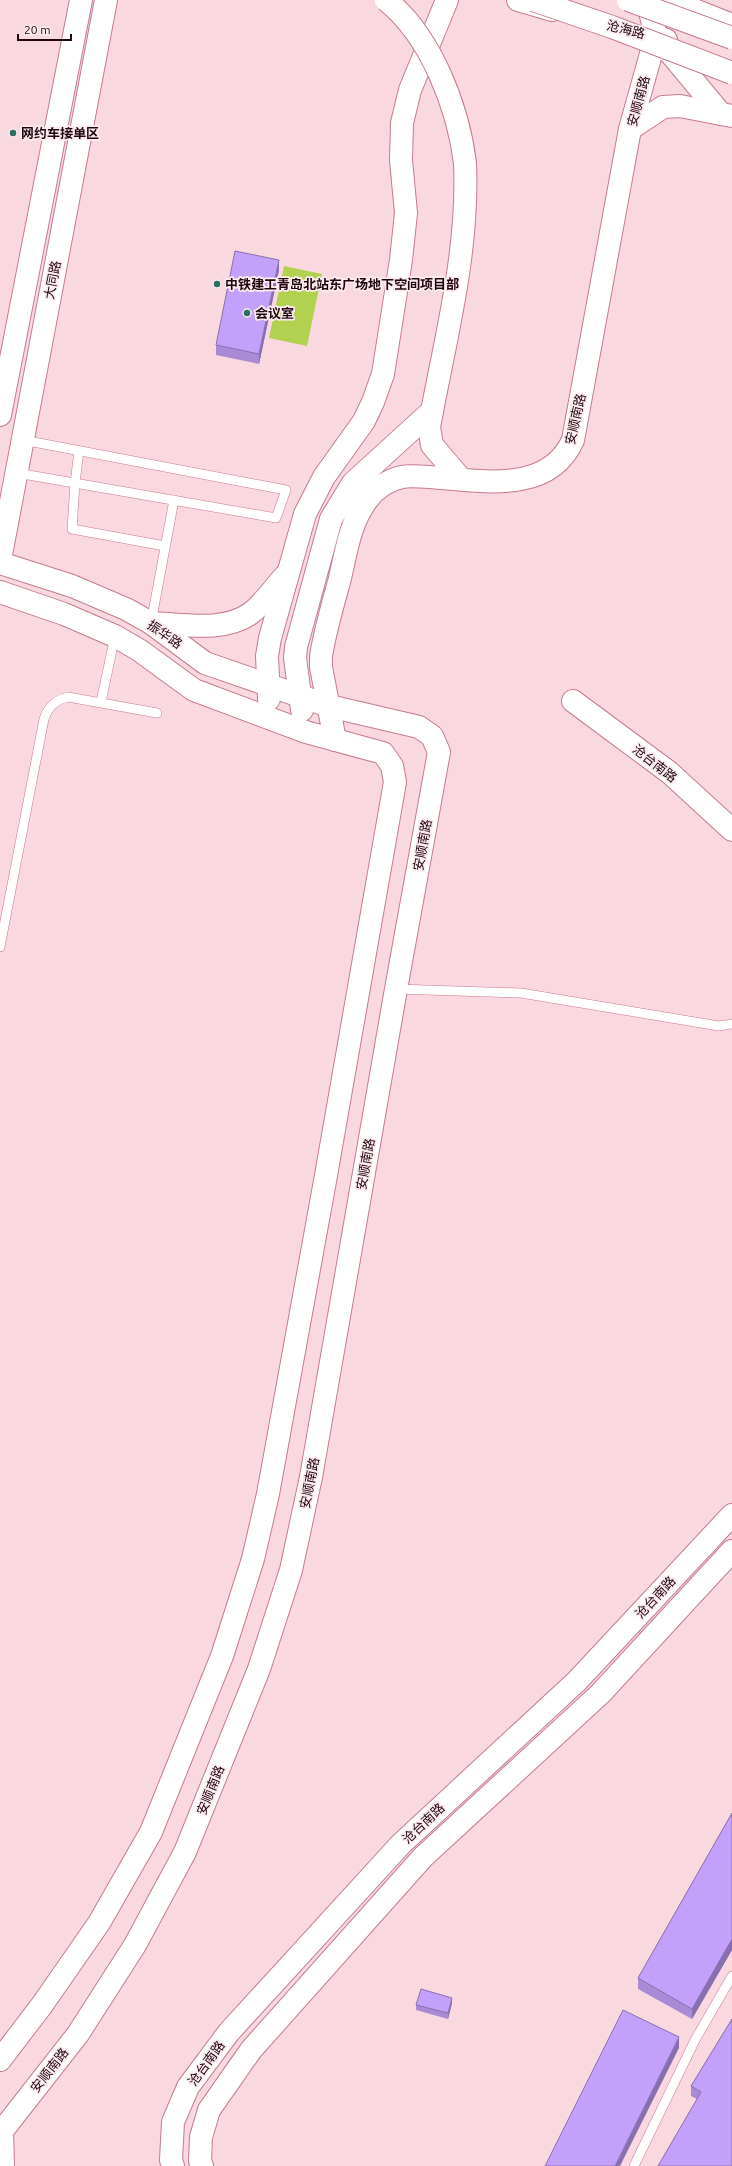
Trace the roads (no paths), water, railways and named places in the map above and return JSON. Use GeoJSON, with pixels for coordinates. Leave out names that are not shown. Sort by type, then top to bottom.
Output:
{"type":"FeatureCollection","features":[{"type":"Feature","properties":{"kind":"main road","name":"大同路"},"geometry":{"type":"LineString","coordinates":[[0,415],[81,0]]}},
{"type":"Feature","properties":{"kind":"main road","name":"大同路"},"geometry":{"type":"LineString","coordinates":[[0,560],[15,473],[106,0]]}},
{"type":"Feature","properties":{"kind":"main road"},"geometry":{"type":"LineString","coordinates":[[386,0],[394,6],[420,40],[442,77],[454,108],[465,163],[466,181],[462,245],[429,427],[432,445],[461,479]]}},
{"type":"Feature","properties":{"kind":"main road"},"geometry":{"type":"LineString","coordinates":[[272,720],[268,685],[267,656],[286,575],[305,514],[324,478],[364,421],[374,402],[383,374],[401,260],[406,213],[401,160],[402,123],[410,90],[447,0]]}},
{"type":"Feature","properties":{"kind":"main road","name":"沧海路"},"geometry":{"type":"LineString","coordinates":[[518,0],[554,6],[656,36],[732,67]]}},
{"type":"Feature","properties":{"kind":"main road"},"geometry":{"type":"LineString","coordinates":[[533,0],[612,27],[732,73]]}},
{"type":"Feature","properties":{"kind":"main road"},"geometry":{"type":"LineString","coordinates":[[628,0],[732,38]]}},
{"type":"Feature","properties":{"kind":"main road","name":"安顺南路"},"geometry":{"type":"LineString","coordinates":[[335,740],[321,667],[321,656],[354,521],[368,500],[382,485],[402,477],[461,479],[490,482],[515,481],[533,477],[550,467],[568,451],[572,440],[630,129],[656,36],[647,0]]}},
{"type":"Feature","properties":{"kind":"main road"},"geometry":{"type":"LineString","coordinates":[[669,0],[732,26]]}},
{"type":"Feature","properties":{"kind":"main road"},"geometry":{"type":"LineString","coordinates":[[656,36],[726,115]]}},
{"type":"Feature","properties":{"kind":"main road"},"geometry":{"type":"LineString","coordinates":[[630,129],[663,107],[680,106],[726,115]]}},
{"type":"Feature","properties":{"kind":"main road"},"geometry":{"type":"LineString","coordinates":[[306,732],[295,658],[296,647],[331,518],[353,483],[432,411]]}},
{"type":"Feature","properties":{"kind":"main road","name":"振华路"},"geometry":{"type":"LineString","coordinates":[[0,563],[72,586],[126,609],[151,623],[206,663],[329,706],[418,727],[432,736]]}},
{"type":"Feature","properties":{"kind":"main road"},"geometry":{"type":"LineString","coordinates":[[151,623],[214,625],[234,622],[251,613],[286,575]]}},
{"type":"Feature","properties":{"kind":"main road"},"geometry":{"type":"LineString","coordinates":[[0,592],[64,614],[115,636],[139,650],[194,690],[306,732],[383,752],[392,766],[394,782],[324,1189],[268,1494],[253,1559],[222,1656],[151,1832],[99,1923],[42,2005],[0,2060]]}},
{"type":"Feature","properties":{"kind":"main road","name":"沧台南路"},"geometry":{"type":"LineString","coordinates":[[573,701],[670,773],[732,830]]}},
{"type":"Feature","properties":{"kind":"main road","name":"安顺南路"},"geometry":{"type":"LineString","coordinates":[[3,2166],[2,2131],[78,2034],[135,1945],[185,1852],[259,1669],[291,1570],[310,1477],[439,752],[432,736]]}},
{"type":"Feature","properties":{"kind":"main road","name":"沧台南路"},"geometry":{"type":"LineString","coordinates":[[173,2166],[171,2160],[173,2122],[188,2087],[229,2032],[401,1844],[577,1681],[732,1515]]}},
{"type":"Feature","properties":{"kind":"main road","name":"沧台南路"},"geometry":{"type":"LineString","coordinates":[[202,2166],[200,2161],[201,2137],[209,2110],[255,2045],[423,1857],[600,1694],[732,1551]]}},
{"type":"Feature","properties":{"kind":"lane"},"geometry":{"type":"LineString","coordinates":[[15,473],[276,518],[286,490],[22,440]]}},
{"type":"Feature","properties":{"kind":"lane"},"geometry":{"type":"LineString","coordinates":[[79,451],[74,483],[72,529],[165,546]]}},
{"type":"Feature","properties":{"kind":"lane"},"geometry":{"type":"LineString","coordinates":[[151,623],[174,500]]}},
{"type":"Feature","properties":{"kind":"lane"},"geometry":{"type":"LineString","coordinates":[[101,702],[115,636]]}},
{"type":"Feature","properties":{"kind":"lane"},"geometry":{"type":"LineString","coordinates":[[0,948],[46,713],[59,699],[68,696],[157,713]]}},
{"type":"Feature","properties":{"kind":"lane"},"geometry":{"type":"LineString","coordinates":[[396,989],[521,993],[719,1026],[732,1024]]}},
{"type":"Feature","properties":{"kind":"lane"},"geometry":{"type":"LineString","coordinates":[[634,2166],[695,2040],[732,1976]]}},
{"type":"Feature","properties":{"kind":"place","name":"网约车接单区"},"geometry":{"type":"Point","coordinates":[13,133]}},
{"type":"Feature","properties":{"kind":"place","name":"中铁建工青岛北站东广场地下空间项目部"},"geometry":{"type":"Point","coordinates":[217,284]}},
{"type":"Feature","properties":{"kind":"place","name":"会议室"},"geometry":{"type":"Point","coordinates":[247,313]}}]}
